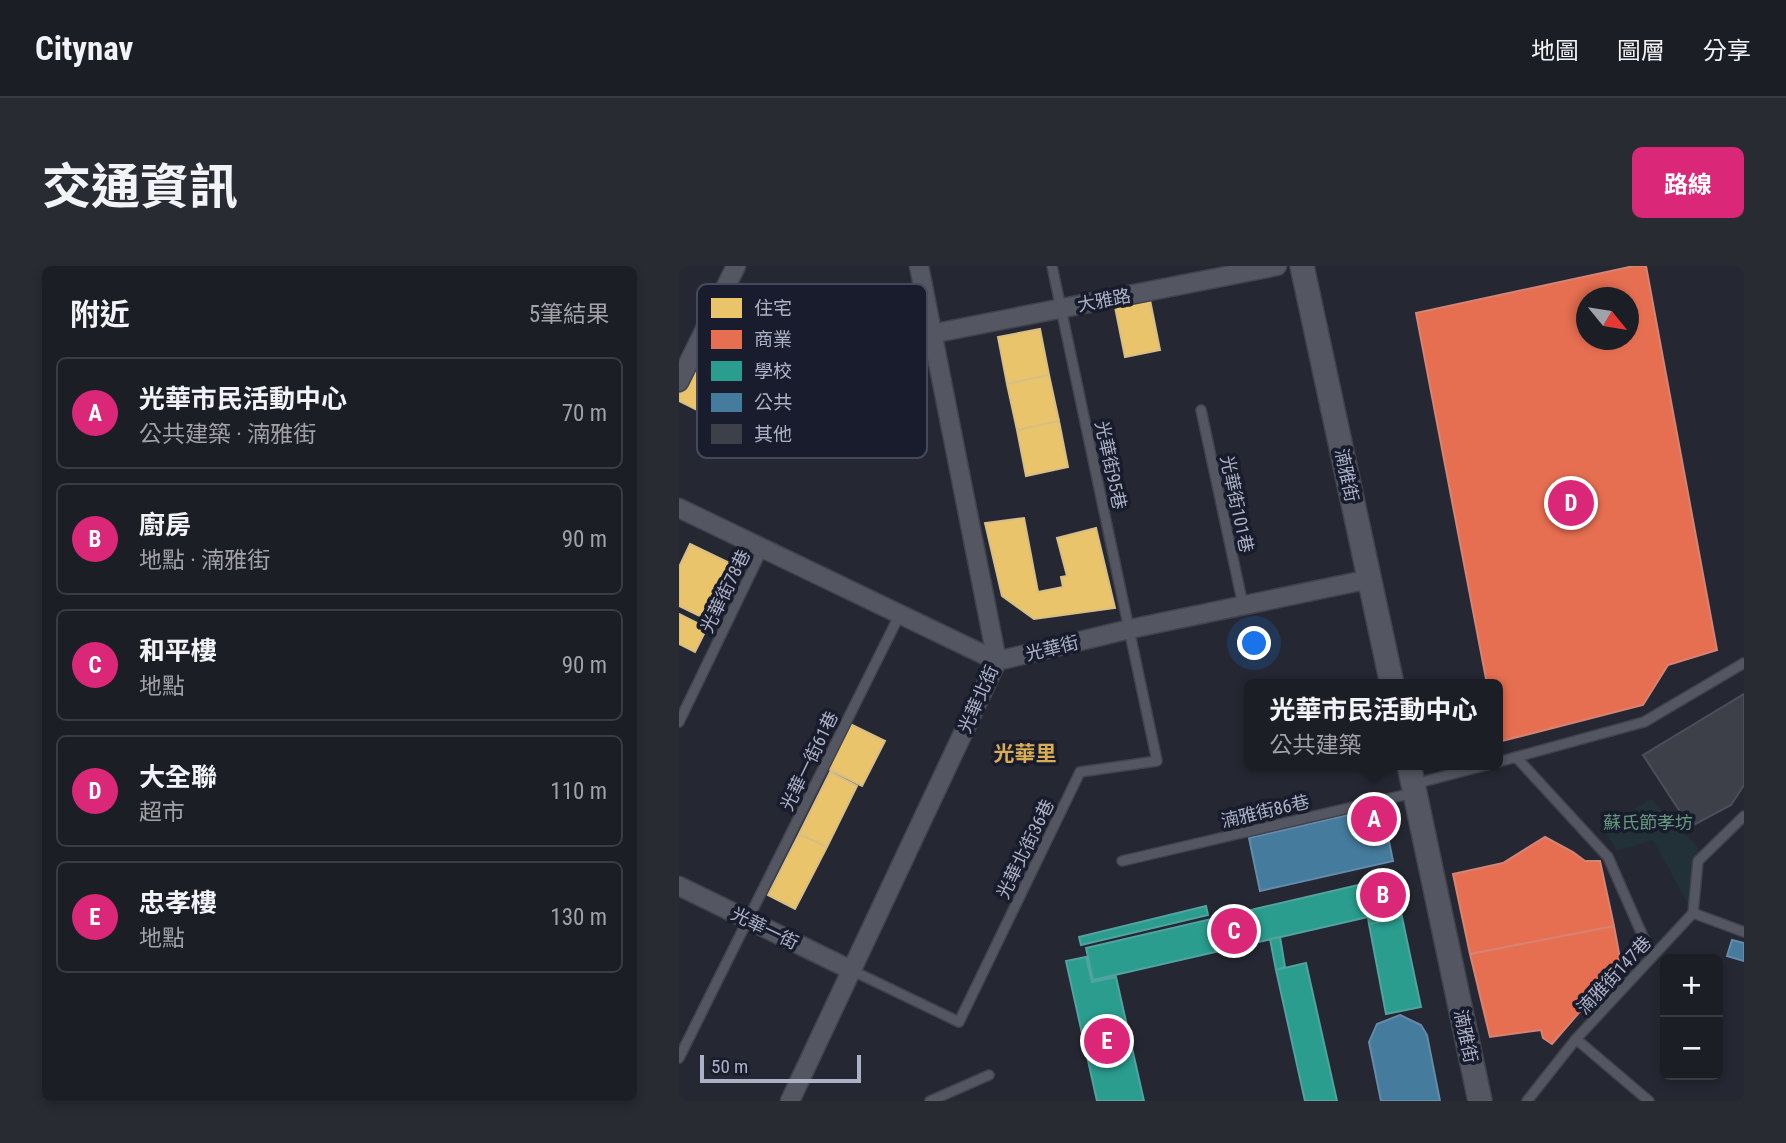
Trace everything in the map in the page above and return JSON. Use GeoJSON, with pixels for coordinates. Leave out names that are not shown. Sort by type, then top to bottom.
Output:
{"type":"FeatureCollection","features":[{"type":"Feature","properties":{"kind":"street"},"geometry":{"type":"LineString","coordinates":[[727,284],[736,266]]}},
{"type":"Feature","properties":{"kind":"street","name":"光華北街"},"geometry":{"type":"LineString","coordinates":[[919,266],[922,284]]}},
{"type":"Feature","properties":{"kind":"street","name":"大雅路"},"geometry":{"type":"LineString","coordinates":[[931,334],[1277,266]]}},
{"type":"Feature","properties":{"kind":"street","name":"湳雅街"},"geometry":{"type":"LineString","coordinates":[[1302,266],[1391,679]]}},
{"type":"Feature","properties":{"kind":"street","name":"光華北街"},"geometry":{"type":"LineString","coordinates":[[790,1101],[997,662],[927,311]]}},
{"type":"Feature","properties":{"kind":"street"},"geometry":{"type":"LineString","coordinates":[[679,382],[697,345]]}},
{"type":"Feature","properties":{"kind":"street"},"geometry":{"type":"LineString","coordinates":[[679,508],[997,662]]}},
{"type":"Feature","properties":{"kind":"street","name":"光華街"},"geometry":{"type":"LineString","coordinates":[[997,662],[1130,629],[1370,579]]}},
{"type":"Feature","properties":{"kind":"street","name":"湳雅街"},"geometry":{"type":"LineString","coordinates":[[1412,780],[1480,1101]]}},
{"type":"Feature","properties":{"kind":"street","name":"光華一街"},"geometry":{"type":"LineString","coordinates":[[679,886],[851,970]]}},
{"type":"Feature","properties":{"kind":"lane","name":"光華街95巷"},"geometry":{"type":"LineString","coordinates":[[1052,266],[1130,629]]}},
{"type":"Feature","properties":{"kind":"lane","name":"光華街101巷"},"geometry":{"type":"LineString","coordinates":[[1201,410],[1243,605]]}},
{"type":"Feature","properties":{"kind":"lane","name":"光華街78巷"},"geometry":{"type":"LineString","coordinates":[[679,722],[763,548]]}},
{"type":"Feature","properties":{"kind":"lane","name":"光華一街61巷"},"geometry":{"type":"LineString","coordinates":[[679,1058],[899,616]]}},
{"type":"Feature","properties":{"kind":"lane","name":"光華北街36巷"},"geometry":{"type":"LineString","coordinates":[[851,970],[959,1022],[1080,772],[1157,761],[1130,629]]}},
{"type":"Feature","properties":{"kind":"lane"},"geometry":{"type":"LineString","coordinates":[[1503,761],[1644,722],[1744,663]]}},
{"type":"Feature","properties":{"kind":"lane"},"geometry":{"type":"LineString","coordinates":[[1516,757],[1608,857],[1652,957]]}},
{"type":"Feature","properties":{"kind":"lane","name":"湳雅街86巷"},"geometry":{"type":"LineString","coordinates":[[1122,861],[1412,780],[1461,770]]}},
{"type":"Feature","properties":{"kind":"lane"},"geometry":{"type":"LineString","coordinates":[[1744,816],[1698,861],[1693,913],[1744,932]]}},
{"type":"Feature","properties":{"kind":"lane","name":"湳雅街147巷"},"geometry":{"type":"LineString","coordinates":[[1527,1101],[1576,1040],[1693,913]]}},
{"type":"Feature","properties":{"kind":"lane"},"geometry":{"type":"LineString","coordinates":[[1576,1040],[1649,1101]]}},
{"type":"Feature","properties":{"kind":"lane"},"geometry":{"type":"LineString","coordinates":[[930,1101],[989,1075]]}},
{"type":"Feature","properties":{"kind":"green space","name":"蘇氏節孝坊"},"geometry":{"type":"Polygon","coordinates":[[[1651,799],[1698,847],[1693,913],[1653,840],[1617,851],[1603,828],[1651,799]]]}},
{"type":"Feature","properties":{"kind":"building: 住宅"},"geometry":{"type":"Polygon","coordinates":[[[1150,300],[1160,350],[1125,357],[1115,307],[1150,300]]]}},
{"type":"Feature","properties":{"kind":"building: 住宅"},"geometry":{"type":"Polygon","coordinates":[[[1040,329],[1049,375],[1007,384],[998,337],[1040,329]]]}},
{"type":"Feature","properties":{"kind":"building: 住宅"},"geometry":{"type":"Polygon","coordinates":[[[697,360],[697,410],[679,401],[679,395],[697,360]]]}},
{"type":"Feature","properties":{"kind":"building: 住宅"},"geometry":{"type":"Polygon","coordinates":[[[1049,375],[1059,421],[1017,430],[1007,384],[1049,375]]]}},
{"type":"Feature","properties":{"kind":"building: 住宅"},"geometry":{"type":"Polygon","coordinates":[[[1059,421],[1068,467],[1026,476],[1017,430],[1059,421]]]}},
{"type":"Feature","properties":{"kind":"building: 住宅"},"geometry":{"type":"Polygon","coordinates":[[[1024,518],[1038,592],[1063,587],[1061,577],[1067,576],[1057,538],[1096,528],[1115,608],[1034,619],[1002,596],[985,523],[1024,518]]]}},
{"type":"Feature","properties":{"kind":"building: 住宅"},"geometry":{"type":"Polygon","coordinates":[[[690,544],[742,569],[716,624],[679,606],[679,567],[690,544]]]}},
{"type":"Feature","properties":{"kind":"building: 住宅"},"geometry":{"type":"Polygon","coordinates":[[[679,614],[707,628],[695,652],[679,644],[679,614]]]}},
{"type":"Feature","properties":{"kind":"building: 住宅"},"geometry":{"type":"Polygon","coordinates":[[[846,722],[885,741],[862,786],[823,766],[846,722]]]}},
{"type":"Feature","properties":{"kind":"building: 住宅"},"geometry":{"type":"Polygon","coordinates":[[[830,772],[857,786],[827,847],[799,834],[830,772]]]}},
{"type":"Feature","properties":{"kind":"building: 住宅"},"geometry":{"type":"Polygon","coordinates":[[[799,834],[827,847],[795,909],[768,895],[799,834]]]}},
{"type":"Feature","properties":{"kind":"building: 商業"},"geometry":{"type":"Polygon","coordinates":[[[1634,266],[1646,266],[1717,650],[1668,665],[1643,705],[1503,741],[1503,679],[1486,679],[1416,313],[1634,266]]]}},
{"type":"Feature","properties":{"kind":"building: 商業"},"geometry":{"type":"Polygon","coordinates":[[[1545,837],[1585,861],[1600,861],[1614,926],[1470,954],[1453,874],[1503,863],[1545,837]]]}},
{"type":"Feature","properties":{"kind":"building: 商業"},"geometry":{"type":"Polygon","coordinates":[[[1614,926],[1621,964],[1552,1044],[1543,1038],[1541,1030],[1490,1037],[1470,954],[1614,926]]]}},
{"type":"Feature","properties":{"kind":"building: 學校"},"geometry":{"type":"Polygon","coordinates":[[[1392,876],[1402,917],[1386,921],[1383,907],[1374,910],[1367,883],[1392,876]]]}},
{"type":"Feature","properties":{"kind":"building: 學校"},"geometry":{"type":"Polygon","coordinates":[[[1367,883],[1374,910],[1383,907],[1386,921],[1369,924],[1368,917],[1093,980],[1086,948],[1367,883]]]}},
{"type":"Feature","properties":{"kind":"building: 學校"},"geometry":{"type":"Polygon","coordinates":[[[1206,906],[1208,915],[1081,945],[1079,937],[1206,906]]]}},
{"type":"Feature","properties":{"kind":"building: 學校"},"geometry":{"type":"Polygon","coordinates":[[[1402,917],[1421,1007],[1386,1014],[1369,924],[1402,917]]]}},
{"type":"Feature","properties":{"kind":"building: 學校"},"geometry":{"type":"Polygon","coordinates":[[[1280,937],[1285,967],[1276,970],[1270,939],[1280,937]]]}},
{"type":"Feature","properties":{"kind":"building: 學校"},"geometry":{"type":"Polygon","coordinates":[[[1086,957],[1092,982],[1116,977],[1144,1101],[1097,1101],[1066,961],[1086,957]]]}},
{"type":"Feature","properties":{"kind":"building: 學校"},"geometry":{"type":"Polygon","coordinates":[[[1306,963],[1337,1101],[1305,1101],[1276,970],[1306,963]]]}},
{"type":"Feature","properties":{"kind":"building: 公共"},"geometry":{"type":"Polygon","coordinates":[[[1382,807],[1393,861],[1260,891],[1249,838],[1382,807]]]}},
{"type":"Feature","properties":{"kind":"building: 公共"},"geometry":{"type":"Polygon","coordinates":[[[1732,940],[1744,943],[1744,961],[1727,956],[1732,940]]]}},
{"type":"Feature","properties":{"kind":"building: 公共"},"geometry":{"type":"Polygon","coordinates":[[[1400,1015],[1421,1025],[1427,1035],[1440,1101],[1381,1101],[1369,1042],[1377,1024],[1400,1015]]]}},
{"type":"Feature","properties":{"kind":"building: 其他"},"geometry":{"type":"Polygon","coordinates":[[[1744,694],[1744,785],[1731,805],[1690,827],[1643,755],[1744,694]]]}},
{"type":"Feature","properties":{"kind":"place","name":"大全聯"},"geometry":{"type":"Point","coordinates":[1571,503]}},
{"type":"Feature","properties":{"kind":"place","name":"光華市民活動中心"},"geometry":{"type":"Point","coordinates":[1374,819]}},
{"type":"Feature","properties":{"kind":"place","name":"廚房"},"geometry":{"type":"Point","coordinates":[1383,895]}},
{"type":"Feature","properties":{"kind":"place","name":"和平樓"},"geometry":{"type":"Point","coordinates":[1234,931]}},
{"type":"Feature","properties":{"kind":"place","name":"忠孝樓"},"geometry":{"type":"Point","coordinates":[1107,1041]}},
{"type":"Feature","properties":{"kind":"district","name":"光華里"},"geometry":{"type":"Point","coordinates":[1025,754]}}]}
